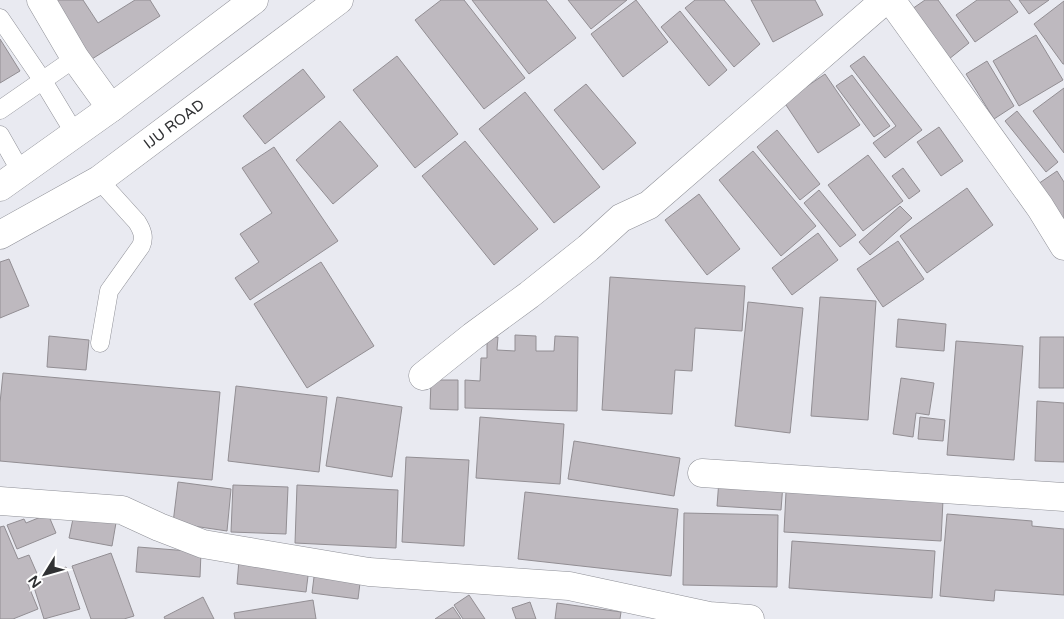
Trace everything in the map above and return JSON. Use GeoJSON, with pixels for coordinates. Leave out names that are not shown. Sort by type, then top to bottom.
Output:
{"type":"FeatureCollection","features":[{"type":"Feature","properties":{"kind":"street"},"geometry":{"type":"LineString","coordinates":[[41,0],[75,58],[111,108]]}},
{"type":"Feature","properties":{"kind":"street"},"geometry":{"type":"LineString","coordinates":[[11,180],[111,108],[254,0]]}},
{"type":"Feature","properties":{"kind":"street","name":"IJU ROAD"},"geometry":{"type":"LineString","coordinates":[[0,236],[99,180],[339,0]]}},
{"type":"Feature","properties":{"kind":"street"},"geometry":{"type":"LineString","coordinates":[[423,376],[588,248],[621,218],[649,205],[778,95],[885,0]]}},
{"type":"Feature","properties":{"kind":"street"},"geometry":{"type":"LineString","coordinates":[[891,0],[1034,199],[1064,246]]}},
{"type":"Feature","properties":{"kind":"street"},"geometry":{"type":"LineString","coordinates":[[702,473],[1064,497]]}},
{"type":"Feature","properties":{"kind":"street"},"geometry":{"type":"LineString","coordinates":[[0,502],[122,510],[159,528],[203,544],[370,572],[569,586],[709,616],[750,619]]}},
{"type":"Feature","properties":{"kind":"lane"},"geometry":{"type":"LineString","coordinates":[[0,18],[75,134]]}},
{"type":"Feature","properties":{"kind":"lane"},"geometry":{"type":"LineString","coordinates":[[0,110],[75,58]]}},
{"type":"Feature","properties":{"kind":"lane"},"geometry":{"type":"LineString","coordinates":[[0,135],[11,180]]}},
{"type":"Feature","properties":{"kind":"lane"},"geometry":{"type":"LineString","coordinates":[[99,180],[137,222],[142,230],[143,238],[140,246],[109,291],[100,343]]}},
{"type":"Feature","properties":{"kind":"building"},"geometry":{"type":"Polygon","coordinates":[[[55,0],[83,0],[98,23],[135,0],[150,0],[160,16],[92,59],[55,0]]]}},
{"type":"Feature","properties":{"kind":"building"},"geometry":{"type":"Polygon","coordinates":[[[441,0],[464,0],[525,78],[484,109],[415,20],[441,0]]]}},
{"type":"Feature","properties":{"kind":"building"},"geometry":{"type":"Polygon","coordinates":[[[472,0],[546,0],[576,38],[529,74],[472,0]]]}},
{"type":"Feature","properties":{"kind":"building"},"geometry":{"type":"Polygon","coordinates":[[[568,0],[627,0],[591,29],[568,0]]]}},
{"type":"Feature","properties":{"kind":"building"},"geometry":{"type":"Polygon","coordinates":[[[636,0],[668,42],[623,77],[591,34],[636,0]]]}},
{"type":"Feature","properties":{"kind":"building"},"geometry":{"type":"Polygon","coordinates":[[[695,0],[724,0],[760,44],[734,67],[685,8],[695,0]]]}},
{"type":"Feature","properties":{"kind":"building"},"geometry":{"type":"Polygon","coordinates":[[[751,0],[815,0],[823,15],[773,42],[751,0]]]}},
{"type":"Feature","properties":{"kind":"building"},"geometry":{"type":"Polygon","coordinates":[[[925,0],[938,0],[969,43],[949,59],[912,9],[925,0]]]}},
{"type":"Feature","properties":{"kind":"building"},"geometry":{"type":"Polygon","coordinates":[[[977,0],[1009,0],[1018,12],[975,42],[956,15],[977,0]]]}},
{"type":"Feature","properties":{"kind":"building"},"geometry":{"type":"Polygon","coordinates":[[[1019,0],[1049,0],[1029,14],[1019,0]]]}},
{"type":"Feature","properties":{"kind":"building"},"geometry":{"type":"Polygon","coordinates":[[[1064,1],[1064,64],[1063,64],[1034,24],[1064,1]]]}},
{"type":"Feature","properties":{"kind":"building"},"geometry":{"type":"Polygon","coordinates":[[[680,11],[727,70],[709,86],[661,27],[680,11]]]}},
{"type":"Feature","properties":{"kind":"building"},"geometry":{"type":"Polygon","coordinates":[[[1036,35],[1063,80],[1019,106],[993,61],[1036,35]]]}},
{"type":"Feature","properties":{"kind":"building"},"geometry":{"type":"Polygon","coordinates":[[[0,39],[20,71],[0,83],[0,39]]]}},
{"type":"Feature","properties":{"kind":"building"},"geometry":{"type":"Polygon","coordinates":[[[397,56],[458,134],[415,168],[353,90],[397,56]]]}},
{"type":"Feature","properties":{"kind":"building"},"geometry":{"type":"Polygon","coordinates":[[[864,56],[922,130],[885,158],[873,143],[896,126],[850,66],[864,56]]]}},
{"type":"Feature","properties":{"kind":"building"},"geometry":{"type":"Polygon","coordinates":[[[987,61],[1014,106],[994,119],[966,74],[987,61]]]}},
{"type":"Feature","properties":{"kind":"building"},"geometry":{"type":"Polygon","coordinates":[[[303,69],[325,97],[265,144],[243,116],[303,69]]]}},
{"type":"Feature","properties":{"kind":"building"},"geometry":{"type":"Polygon","coordinates":[[[825,74],[860,125],[818,153],[784,102],[825,74]]]}},
{"type":"Feature","properties":{"kind":"building"},"geometry":{"type":"Polygon","coordinates":[[[852,75],[890,126],[874,137],[836,86],[852,75]]]}},
{"type":"Feature","properties":{"kind":"building"},"geometry":{"type":"Polygon","coordinates":[[[586,84],[636,143],[603,170],[554,110],[586,84]]]}},
{"type":"Feature","properties":{"kind":"building"},"geometry":{"type":"Polygon","coordinates":[[[1064,88],[1064,153],[1033,111],[1064,88]]]}},
{"type":"Feature","properties":{"kind":"building"},"geometry":{"type":"Polygon","coordinates":[[[525,92],[600,187],[554,223],[479,129],[525,92]]]}},
{"type":"Feature","properties":{"kind":"building"},"geometry":{"type":"Polygon","coordinates":[[[1017,111],[1058,162],[1046,172],[1005,121],[1017,111]]]}},
{"type":"Feature","properties":{"kind":"building"},"geometry":{"type":"Polygon","coordinates":[[[340,121],[378,166],[333,204],[296,160],[340,121]]]}},
{"type":"Feature","properties":{"kind":"building"},"geometry":{"type":"Polygon","coordinates":[[[939,127],[963,161],[941,176],[917,142],[939,127]]]}},
{"type":"Feature","properties":{"kind":"building"},"geometry":{"type":"Polygon","coordinates":[[[777,130],[820,184],[800,200],[757,147],[777,130]]]}},
{"type":"Feature","properties":{"kind":"building"},"geometry":{"type":"Polygon","coordinates":[[[465,141],[538,229],[494,265],[422,176],[465,141]]]}},
{"type":"Feature","properties":{"kind":"building"},"geometry":{"type":"Polygon","coordinates":[[[274,147],[338,241],[250,300],[235,278],[259,262],[240,234],[272,213],[242,168],[274,147]]]}},
{"type":"Feature","properties":{"kind":"building"},"geometry":{"type":"Polygon","coordinates":[[[753,151],[816,226],[781,256],[719,180],[753,151]]]}},
{"type":"Feature","properties":{"kind":"building"},"geometry":{"type":"Polygon","coordinates":[[[868,155],[903,201],[863,231],[828,185],[868,155]]]}},
{"type":"Feature","properties":{"kind":"building"},"geometry":{"type":"Polygon","coordinates":[[[903,168],[920,191],[909,199],[892,176],[903,168]]]}},
{"type":"Feature","properties":{"kind":"building"},"geometry":{"type":"Polygon","coordinates":[[[1057,171],[1064,182],[1064,227],[1035,186],[1057,171]]]}},
{"type":"Feature","properties":{"kind":"building"},"geometry":{"type":"Polygon","coordinates":[[[967,188],[993,225],[927,273],[900,236],[967,188]]]}},
{"type":"Feature","properties":{"kind":"building"},"geometry":{"type":"Polygon","coordinates":[[[819,190],[856,235],[840,247],[804,203],[819,190]]]}},
{"type":"Feature","properties":{"kind":"building"},"geometry":{"type":"Polygon","coordinates":[[[699,194],[740,249],[707,275],[665,220],[699,194]]]}},
{"type":"Feature","properties":{"kind":"building"},"geometry":{"type":"Polygon","coordinates":[[[900,206],[912,218],[870,255],[859,242],[900,206]]]}},
{"type":"Feature","properties":{"kind":"building"},"geometry":{"type":"Polygon","coordinates":[[[818,233],[838,260],[792,295],[772,268],[818,233]]]}},
{"type":"Feature","properties":{"kind":"building"},"geometry":{"type":"Polygon","coordinates":[[[898,241],[924,279],[883,307],[857,269],[898,241]]]}},
{"type":"Feature","properties":{"kind":"building"},"geometry":{"type":"Polygon","coordinates":[[[9,259],[29,306],[0,318],[0,262],[9,259]]]}},
{"type":"Feature","properties":{"kind":"building"},"geometry":{"type":"Polygon","coordinates":[[[321,262],[374,346],[307,388],[254,304],[321,262]]]}},
{"type":"Feature","properties":{"kind":"building"},"geometry":{"type":"Polygon","coordinates":[[[610,277],[745,286],[742,331],[695,328],[692,371],[675,370],[672,414],[602,410],[610,277]]]}},
{"type":"Feature","properties":{"kind":"building"},"geometry":{"type":"Polygon","coordinates":[[[820,297],[876,301],[868,420],[811,416],[820,297]]]}},
{"type":"Feature","properties":{"kind":"building"},"geometry":{"type":"Polygon","coordinates":[[[748,302],[803,308],[790,433],[735,426],[748,302]]]}},
{"type":"Feature","properties":{"kind":"building"},"geometry":{"type":"Polygon","coordinates":[[[898,319],[946,324],[944,351],[896,347],[898,319]]]}},
{"type":"Feature","properties":{"kind":"building"},"geometry":{"type":"Polygon","coordinates":[[[515,335],[536,336],[536,351],[554,351],[555,336],[578,337],[577,411],[465,408],[465,380],[480,381],[481,358],[487,358],[487,337],[498,337],[497,350],[515,351],[515,335]]]}},
{"type":"Feature","properties":{"kind":"building"},"geometry":{"type":"Polygon","coordinates":[[[49,336],[89,340],[86,370],[47,367],[49,336]]]}},
{"type":"Feature","properties":{"kind":"building"},"geometry":{"type":"Polygon","coordinates":[[[1040,337],[1064,337],[1064,388],[1039,388],[1040,337]]]}},
{"type":"Feature","properties":{"kind":"building"},"geometry":{"type":"Polygon","coordinates":[[[956,341],[1023,346],[1014,460],[947,455],[956,341]]]}},
{"type":"Feature","properties":{"kind":"building"},"geometry":{"type":"Polygon","coordinates":[[[3,373],[220,392],[212,480],[0,461],[0,403],[3,373]]]}},
{"type":"Feature","properties":{"kind":"building"},"geometry":{"type":"Polygon","coordinates":[[[901,378],[934,383],[929,415],[916,413],[913,437],[893,434],[901,378]]]}},
{"type":"Feature","properties":{"kind":"building"},"geometry":{"type":"Polygon","coordinates":[[[431,380],[458,380],[458,410],[430,409],[431,380]]]}},
{"type":"Feature","properties":{"kind":"building"},"geometry":{"type":"Polygon","coordinates":[[[236,386],[327,397],[319,472],[228,461],[236,386]]]}},
{"type":"Feature","properties":{"kind":"building"},"geometry":{"type":"Polygon","coordinates":[[[337,397],[402,407],[392,477],[326,466],[337,397]]]}},
{"type":"Feature","properties":{"kind":"building"},"geometry":{"type":"Polygon","coordinates":[[[1037,401],[1064,403],[1064,462],[1035,461],[1037,401]]]}},
{"type":"Feature","properties":{"kind":"building"},"geometry":{"type":"Polygon","coordinates":[[[480,417],[564,424],[560,484],[476,478],[480,417]]]}},
{"type":"Feature","properties":{"kind":"building"},"geometry":{"type":"Polygon","coordinates":[[[920,417],[945,420],[943,441],[918,439],[920,417]]]}},
{"type":"Feature","properties":{"kind":"building"},"geometry":{"type":"Polygon","coordinates":[[[574,441],[680,458],[674,496],[568,479],[574,441]]]}},
{"type":"Feature","properties":{"kind":"building"},"geometry":{"type":"Polygon","coordinates":[[[406,457],[469,460],[464,546],[402,542],[406,457]]]}},
{"type":"Feature","properties":{"kind":"building"},"geometry":{"type":"Polygon","coordinates":[[[719,480],[783,484],[781,510],[717,506],[719,480]]]}},
{"type":"Feature","properties":{"kind":"building"},"geometry":{"type":"Polygon","coordinates":[[[178,482],[231,489],[227,531],[173,523],[178,482]]]}},
{"type":"Feature","properties":{"kind":"building"},"geometry":{"type":"Polygon","coordinates":[[[233,485],[288,487],[286,534],[231,532],[233,485]]]}},
{"type":"Feature","properties":{"kind":"building"},"geometry":{"type":"Polygon","coordinates":[[[297,485],[398,490],[396,548],[295,543],[297,485]]]}},
{"type":"Feature","properties":{"kind":"building"},"geometry":{"type":"Polygon","coordinates":[[[525,492],[678,509],[671,576],[518,559],[525,492]]]}},
{"type":"Feature","properties":{"kind":"building"},"geometry":{"type":"Polygon","coordinates":[[[786,492],[943,500],[941,541],[784,532],[786,492]]]}},
{"type":"Feature","properties":{"kind":"building"},"geometry":{"type":"Polygon","coordinates":[[[75,509],[117,517],[112,546],[69,538],[75,509]]]}},
{"type":"Feature","properties":{"kind":"building"},"geometry":{"type":"Polygon","coordinates":[[[684,513],[778,515],[777,587],[683,585],[684,513]]]}},
{"type":"Feature","properties":{"kind":"building"},"geometry":{"type":"Polygon","coordinates":[[[48,514],[56,533],[17,549],[7,525],[24,519],[26,523],[48,514]]]}},
{"type":"Feature","properties":{"kind":"building"},"geometry":{"type":"Polygon","coordinates":[[[947,514],[1032,521],[1032,526],[1064,529],[1064,595],[995,590],[994,601],[940,596],[947,514]]]}},
{"type":"Feature","properties":{"kind":"building"},"geometry":{"type":"Polygon","coordinates":[[[4,526],[18,559],[29,555],[39,578],[27,582],[38,609],[13,619],[0,619],[0,527],[4,526]]]}},
{"type":"Feature","properties":{"kind":"building"},"geometry":{"type":"Polygon","coordinates":[[[792,541],[935,551],[932,598],[789,588],[792,541]]]}},
{"type":"Feature","properties":{"kind":"building"},"geometry":{"type":"Polygon","coordinates":[[[138,547],[201,552],[200,577],[136,572],[138,547]]]}},
{"type":"Feature","properties":{"kind":"building"},"geometry":{"type":"Polygon","coordinates":[[[111,553],[134,616],[124,619],[91,619],[72,566],[111,553]]]}},
{"type":"Feature","properties":{"kind":"building"},"geometry":{"type":"Polygon","coordinates":[[[239,560],[309,568],[306,592],[237,584],[239,560]]]}},
{"type":"Feature","properties":{"kind":"building"},"geometry":{"type":"Polygon","coordinates":[[[66,567],[80,609],[44,619],[32,581],[66,567]]]}},
{"type":"Feature","properties":{"kind":"building"},"geometry":{"type":"Polygon","coordinates":[[[315,569],[361,575],[358,599],[312,593],[315,569]]]}},
{"type":"Feature","properties":{"kind":"building"},"geometry":{"type":"Polygon","coordinates":[[[469,595],[485,619],[463,619],[454,605],[469,595]]]}},
{"type":"Feature","properties":{"kind":"building"},"geometry":{"type":"Polygon","coordinates":[[[203,597],[214,619],[165,619],[164,617],[203,597]]]}},
{"type":"Feature","properties":{"kind":"building"},"geometry":{"type":"Polygon","coordinates":[[[313,600],[316,619],[235,619],[234,613],[313,600]]]}},
{"type":"Feature","properties":{"kind":"building"},"geometry":{"type":"Polygon","coordinates":[[[530,602],[536,619],[516,619],[512,608],[530,602]]]}},
{"type":"Feature","properties":{"kind":"building"},"geometry":{"type":"Polygon","coordinates":[[[557,603],[621,612],[620,619],[555,619],[557,603]]]}},
{"type":"Feature","properties":{"kind":"building"},"geometry":{"type":"Polygon","coordinates":[[[453,607],[461,619],[435,619],[453,607]]]}}]}
